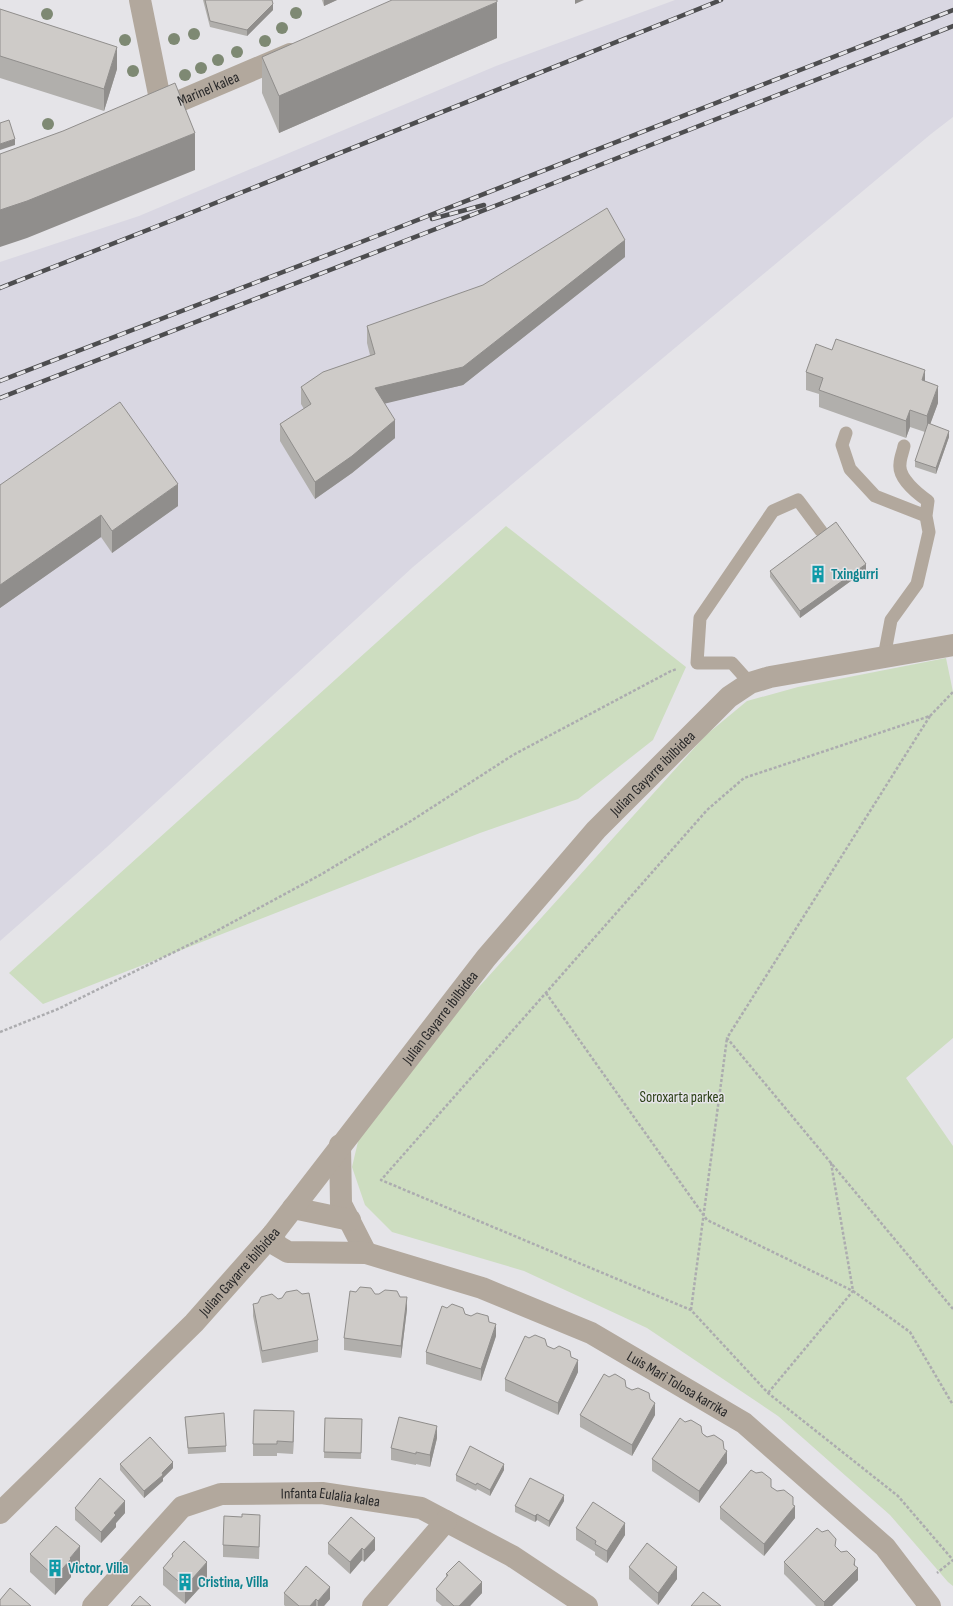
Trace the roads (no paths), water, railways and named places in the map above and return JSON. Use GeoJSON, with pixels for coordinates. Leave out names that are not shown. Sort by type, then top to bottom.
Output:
{"type":"FeatureCollection","features":[{"type":"Feature","properties":{"kind":"street"},"geometry":{"type":"LineString","coordinates":[[140,0],[162,109]]}},
{"type":"Feature","properties":{"kind":"street","name":"Marinel kalea"},"geometry":{"type":"LineString","coordinates":[[133,121],[308,46]]}},
{"type":"Feature","properties":{"kind":"street","name":"Julian Gayarre ibilbidea"},"geometry":{"type":"LineString","coordinates":[[0,1513],[194,1324],[273,1234],[340,1145],[486,958],[596,830],[729,698],[750,683],[770,677],[953,645]]}},
{"type":"Feature","properties":{"kind":"street"},"geometry":{"type":"LineString","coordinates":[[340,1145],[341,1204],[366,1253]]}},
{"type":"Feature","properties":{"kind":"street"},"geometry":{"type":"LineString","coordinates":[[293,1208],[350,1220]]}},
{"type":"Feature","properties":{"kind":"street","name":"Luis Mari Tolosa karrika"},"geometry":{"type":"LineString","coordinates":[[273,1234],[276,1245],[288,1252],[366,1253],[482,1288],[591,1334],[744,1423],[885,1547],[924,1598]]}},
{"type":"Feature","properties":{"kind":"street","name":"Infanta Eulalia kalea"},"geometry":{"type":"LineString","coordinates":[[93,1606],[182,1508],[221,1494],[322,1493],[421,1508],[512,1556],[587,1606]]}},
{"type":"Feature","properties":{"kind":"street"},"geometry":{"type":"LineString","coordinates":[[373,1606],[446,1521]]}},
{"type":"Feature","properties":{"kind":"lane"},"geometry":{"type":"LineString","coordinates":[[846,433],[842,445],[850,469],[875,496],[926,516]]}},
{"type":"Feature","properties":{"kind":"lane"},"geometry":{"type":"LineString","coordinates":[[884,657],[891,620],[917,584],[929,532],[926,516],[928,501],[917,493],[905,480],[899,466],[904,446]]}},
{"type":"Feature","properties":{"kind":"lane"},"geometry":{"type":"LineString","coordinates":[[750,683],[732,664],[697,663],[700,618],[773,511],[798,500],[821,531]]}},
{"type":"Feature","properties":{"kind":"railway"},"geometry":{"type":"LineString","coordinates":[[0,288],[721,0]]}},
{"type":"Feature","properties":{"kind":"railway"},"geometry":{"type":"LineString","coordinates":[[0,381],[387,232],[953,10]]}},
{"type":"Feature","properties":{"kind":"railway"},"geometry":{"type":"LineString","coordinates":[[0,398],[953,26]]}},
{"type":"Feature","properties":{"kind":"railway"},"geometry":{"type":"LineString","coordinates":[[432,219],[484,205]]}},
{"type":"Feature","properties":{"kind":"place","name":"Txingurri"},"geometry":{"type":"Point","coordinates":[818,574]}},
{"type":"Feature","properties":{"kind":"place","name":"Victor, Villa"},"geometry":{"type":"Point","coordinates":[55,1568]}},
{"type":"Feature","properties":{"kind":"place","name":"Cristina, Villa"},"geometry":{"type":"Point","coordinates":[185,1582]}},
{"type":"Feature","properties":{"kind":"park label","name":"Soroxarta parkea"},"geometry":{"type":"Point","coordinates":[682,1097]}}]}
